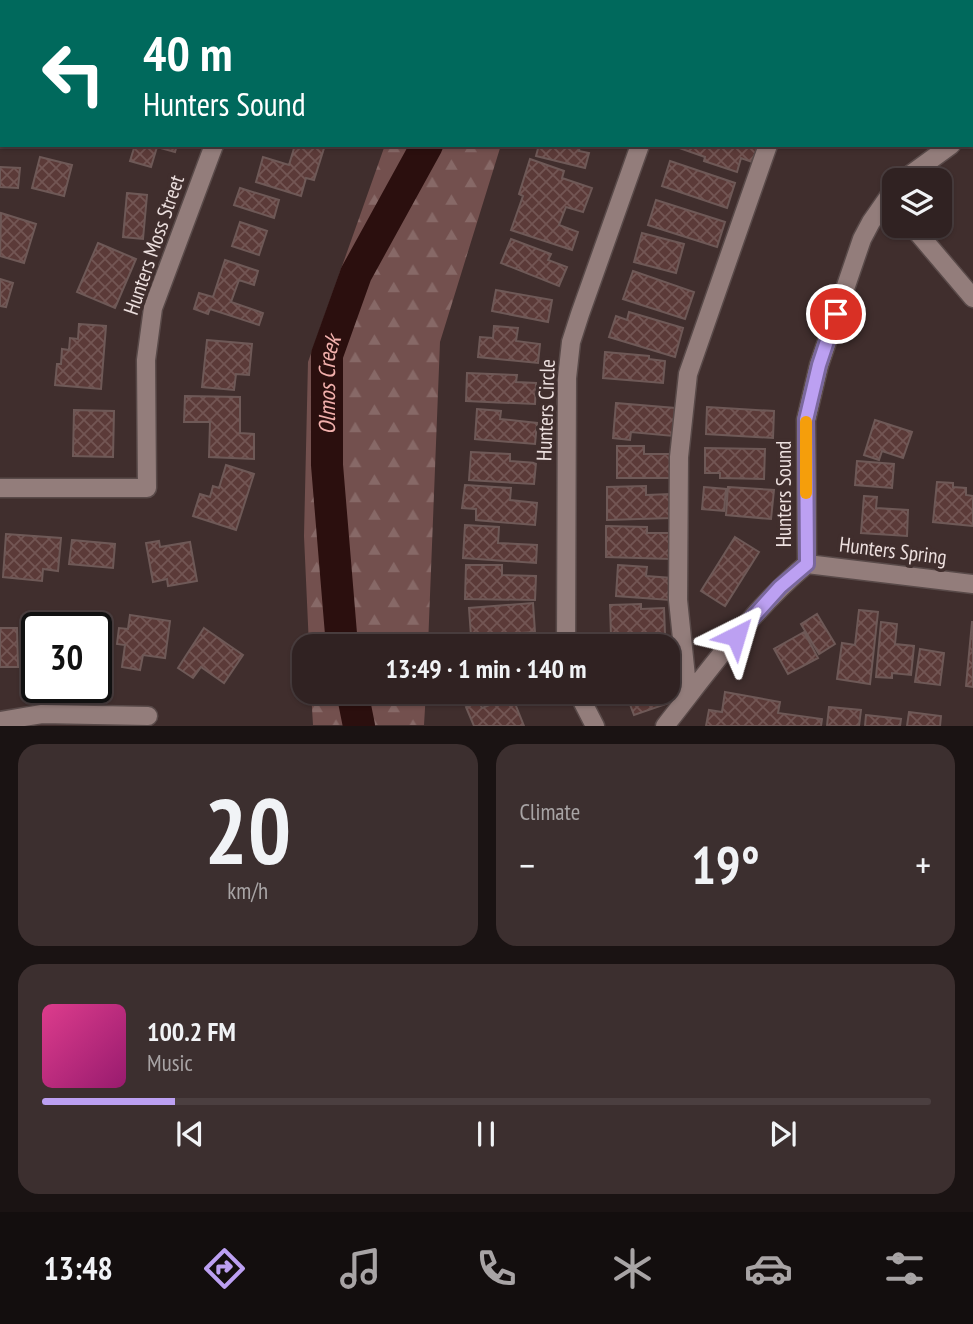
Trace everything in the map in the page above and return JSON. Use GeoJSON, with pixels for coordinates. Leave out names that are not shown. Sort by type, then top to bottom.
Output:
{"type":"FeatureCollection","features":[{"type":"Feature","properties":{"kind":"street","name":"Hunters Moss Street"},"geometry":{"type":"LineString","coordinates":[[0,488],[147,488],[146,360],[153,309],[213,147]]}},
{"type":"Feature","properties":{"kind":"street","name":"Hunters Circle"},"geometry":{"type":"LineString","coordinates":[[566,634],[567,378],[571,342],[639,147]]}},
{"type":"Feature","properties":{"kind":"street"},"geometry":{"type":"LineString","coordinates":[[688,696],[678,600],[679,457],[688,373],[767,147]]}},
{"type":"Feature","properties":{"kind":"street"},"geometry":{"type":"LineString","coordinates":[[919,168],[948,147]]}},
{"type":"Feature","properties":{"kind":"street","name":"Hunters Sound"},"geometry":{"type":"LineString","coordinates":[[807,564],[808,409],[819,365],[862,239],[882,210]]}},
{"type":"Feature","properties":{"kind":"street"},"geometry":{"type":"LineString","coordinates":[[922,238],[973,298]]}},
{"type":"Feature","properties":{"kind":"street"},"geometry":{"type":"LineString","coordinates":[[665,726],[751,617],[807,564]]}},
{"type":"Feature","properties":{"kind":"street","name":"Hunters Spring"},"geometry":{"type":"LineString","coordinates":[[807,564],[973,584]]}},
{"type":"Feature","properties":{"kind":"street"},"geometry":{"type":"LineString","coordinates":[[584,704],[596,726]]}},
{"type":"Feature","properties":{"kind":"street"},"geometry":{"type":"LineString","coordinates":[[0,721],[42,714],[148,716]]}},
{"type":"Feature","properties":{"kind":"green space"},"geometry":{"type":"Polygon","coordinates":[[[384,147],[500,147],[440,342],[428,634],[308,634],[304,536],[308,362],[384,147]]]}},
{"type":"Feature","properties":{"kind":"green space"},"geometry":{"type":"Polygon","coordinates":[[[312,704],[425,704],[424,725],[313,725],[312,704]]]}},
{"type":"Feature","properties":{"kind":"building"},"geometry":{"type":"Polygon","coordinates":[[[134,147],[157,147],[151,167],[130,161],[134,147]]]}},
{"type":"Feature","properties":{"kind":"building"},"geometry":{"type":"Polygon","coordinates":[[[157,147],[176,147],[175,152],[157,147]]]}},
{"type":"Feature","properties":{"kind":"building"},"geometry":{"type":"Polygon","coordinates":[[[294,147],[324,147],[314,180],[306,178],[301,196],[256,182],[263,157],[289,165],[294,147]]]}},
{"type":"Feature","properties":{"kind":"building"},"geometry":{"type":"Polygon","coordinates":[[[538,147],[580,147],[579,151],[589,153],[585,168],[536,156],[538,147]]]}},
{"type":"Feature","properties":{"kind":"building"},"geometry":{"type":"Polygon","coordinates":[[[757,147],[752,162],[741,158],[737,172],[704,161],[705,157],[679,148],[757,147]]]}},
{"type":"Feature","properties":{"kind":"building"},"geometry":{"type":"Polygon","coordinates":[[[40,157],[72,165],[64,196],[32,188],[40,157]]]}},
{"type":"Feature","properties":{"kind":"building"},"geometry":{"type":"Polygon","coordinates":[[[530,159],[564,171],[562,178],[592,188],[583,212],[566,207],[559,225],[578,232],[572,250],[511,230],[523,196],[519,194],[530,159]]]}},
{"type":"Feature","properties":{"kind":"building"},"geometry":{"type":"Polygon","coordinates":[[[670,161],[735,183],[727,208],[662,186],[670,161]]]}},
{"type":"Feature","properties":{"kind":"building"},"geometry":{"type":"Polygon","coordinates":[[[0,167],[20,168],[18,188],[0,187],[0,167]]]}},
{"type":"Feature","properties":{"kind":"building"},"geometry":{"type":"Polygon","coordinates":[[[240,188],[279,200],[274,218],[234,205],[240,188]]]}},
{"type":"Feature","properties":{"kind":"building"},"geometry":{"type":"Polygon","coordinates":[[[127,193],[147,195],[143,239],[123,237],[127,193]]]}},
{"type":"Feature","properties":{"kind":"building"},"geometry":{"type":"Polygon","coordinates":[[[656,200],[725,222],[717,247],[648,225],[656,200]]]}},
{"type":"Feature","properties":{"kind":"building"},"geometry":{"type":"Polygon","coordinates":[[[1,213],[36,224],[24,263],[0,256],[1,213]]]}},
{"type":"Feature","properties":{"kind":"building"},"geometry":{"type":"Polygon","coordinates":[[[240,222],[267,231],[259,255],[232,246],[240,222]]]}},
{"type":"Feature","properties":{"kind":"building"},"geometry":{"type":"Polygon","coordinates":[[[642,233],[684,244],[676,273],[634,262],[642,233]]]}},
{"type":"Feature","properties":{"kind":"building"},"geometry":{"type":"Polygon","coordinates":[[[511,239],[551,254],[548,260],[567,267],[559,286],[501,263],[511,239]]]}},
{"type":"Feature","properties":{"kind":"building"},"geometry":{"type":"Polygon","coordinates":[[[98,243],[136,259],[115,308],[77,292],[98,243]]]}},
{"type":"Feature","properties":{"kind":"building"},"geometry":{"type":"Polygon","coordinates":[[[225,260],[258,271],[254,285],[239,280],[231,302],[263,313],[259,325],[210,309],[208,314],[194,309],[199,293],[213,297],[225,260]]]}},
{"type":"Feature","properties":{"kind":"building"},"geometry":{"type":"Polygon","coordinates":[[[633,271],[694,292],[685,319],[623,299],[633,271]]]}},
{"type":"Feature","properties":{"kind":"building"},"geometry":{"type":"Polygon","coordinates":[[[0,279],[13,283],[6,307],[0,306],[0,279]]]}},
{"type":"Feature","properties":{"kind":"building"},"geometry":{"type":"Polygon","coordinates":[[[496,290],[552,300],[548,322],[492,311],[496,290]]]}},
{"type":"Feature","properties":{"kind":"building"},"geometry":{"type":"Polygon","coordinates":[[[629,312],[683,328],[675,357],[609,337],[616,316],[627,320],[629,312]]]}},
{"type":"Feature","properties":{"kind":"building"},"geometry":{"type":"Polygon","coordinates":[[[79,324],[106,326],[101,389],[55,385],[62,349],[69,350],[70,338],[78,339],[79,324]]]}},
{"type":"Feature","properties":{"kind":"building"},"geometry":{"type":"Polygon","coordinates":[[[494,326],[518,328],[516,341],[540,344],[538,363],[478,357],[480,337],[493,338],[494,326]]]}},
{"type":"Feature","properties":{"kind":"building"},"geometry":{"type":"Polygon","coordinates":[[[207,340],[252,344],[249,375],[236,374],[234,390],[202,387],[207,340]]]}},
{"type":"Feature","properties":{"kind":"building"},"geometry":{"type":"Polygon","coordinates":[[[605,352],[649,356],[649,359],[665,361],[663,383],[603,378],[605,352]]]}},
{"type":"Feature","properties":{"kind":"building"},"geometry":{"type":"Polygon","coordinates":[[[467,373],[517,375],[516,382],[536,383],[535,404],[466,401],[467,373]]]}},
{"type":"Feature","properties":{"kind":"building"},"geometry":{"type":"Polygon","coordinates":[[[185,396],[240,397],[240,433],[254,434],[254,459],[209,457],[210,422],[184,422],[185,396]]]}},
{"type":"Feature","properties":{"kind":"building"},"geometry":{"type":"Polygon","coordinates":[[[616,403],[675,408],[673,436],[631,432],[630,440],[613,438],[616,403]]]}},
{"type":"Feature","properties":{"kind":"building"},"geometry":{"type":"Polygon","coordinates":[[[707,407],[774,411],[773,438],[706,434],[707,407]]]}},
{"type":"Feature","properties":{"kind":"building"},"geometry":{"type":"Polygon","coordinates":[[[477,409],[501,411],[500,419],[537,423],[535,444],[475,439],[477,409]]]}},
{"type":"Feature","properties":{"kind":"building"},"geometry":{"type":"Polygon","coordinates":[[[74,410],[114,411],[113,457],[73,456],[74,410]]]}},
{"type":"Feature","properties":{"kind":"building"},"geometry":{"type":"Polygon","coordinates":[[[875,420],[912,432],[903,458],[882,451],[879,460],[864,455],[875,420]]]}},
{"type":"Feature","properties":{"kind":"building"},"geometry":{"type":"Polygon","coordinates":[[[617,446],[644,446],[644,454],[672,454],[672,478],[617,478],[617,446]]]}},
{"type":"Feature","properties":{"kind":"building"},"geometry":{"type":"Polygon","coordinates":[[[705,448],[765,449],[764,479],[720,478],[720,473],[705,473],[705,448]]]}},
{"type":"Feature","properties":{"kind":"building"},"geometry":{"type":"Polygon","coordinates":[[[471,452],[510,454],[510,461],[536,463],[534,484],[469,480],[471,452]]]}},
{"type":"Feature","properties":{"kind":"building"},"geometry":{"type":"Polygon","coordinates":[[[857,461],[894,464],[892,488],[855,485],[857,461]]]}},
{"type":"Feature","properties":{"kind":"building"},"geometry":{"type":"Polygon","coordinates":[[[226,465],[254,474],[236,530],[193,516],[200,494],[210,497],[213,486],[219,488],[226,465]]]}},
{"type":"Feature","properties":{"kind":"building"},"geometry":{"type":"Polygon","coordinates":[[[937,482],[953,483],[953,487],[966,488],[966,495],[973,496],[973,526],[933,522],[937,482]]]}},
{"type":"Feature","properties":{"kind":"building"},"geometry":{"type":"Polygon","coordinates":[[[465,485],[511,488],[510,500],[537,503],[535,525],[476,520],[476,509],[462,508],[465,485]]]}},
{"type":"Feature","properties":{"kind":"building"},"geometry":{"type":"Polygon","coordinates":[[[646,486],[646,495],[670,494],[671,518],[607,520],[607,487],[646,486]]]}},
{"type":"Feature","properties":{"kind":"building"},"geometry":{"type":"Polygon","coordinates":[[[704,487],[726,489],[724,511],[702,509],[704,487]]]}},
{"type":"Feature","properties":{"kind":"building"},"geometry":{"type":"Polygon","coordinates":[[[728,487],[774,490],[771,519],[726,515],[728,487]]]}},
{"type":"Feature","properties":{"kind":"building"},"geometry":{"type":"Polygon","coordinates":[[[864,496],[877,497],[876,508],[908,510],[907,536],[861,533],[864,496]]]}},
{"type":"Feature","properties":{"kind":"building"},"geometry":{"type":"Polygon","coordinates":[[[465,525],[499,527],[498,543],[537,545],[536,563],[463,558],[465,525]]]}},
{"type":"Feature","properties":{"kind":"building"},"geometry":{"type":"Polygon","coordinates":[[[606,526],[647,527],[647,533],[671,533],[671,559],[606,557],[606,526]]]}},
{"type":"Feature","properties":{"kind":"building"},"geometry":{"type":"Polygon","coordinates":[[[6,534],[61,538],[58,571],[43,569],[42,581],[3,577],[6,534]]]}},
{"type":"Feature","properties":{"kind":"building"},"geometry":{"type":"Polygon","coordinates":[[[735,537],[759,552],[725,606],[701,591],[735,537]]]}},
{"type":"Feature","properties":{"kind":"building"},"geometry":{"type":"Polygon","coordinates":[[[72,540],[115,544],[113,568],[69,564],[72,540]]]}},
{"type":"Feature","properties":{"kind":"building"},"geometry":{"type":"Polygon","coordinates":[[[159,541],[160,547],[190,542],[197,581],[168,586],[167,579],[153,582],[146,543],[159,541]]]}},
{"type":"Feature","properties":{"kind":"building"},"geometry":{"type":"Polygon","coordinates":[[[466,565],[502,565],[502,575],[536,576],[535,600],[465,599],[466,565]]]}},
{"type":"Feature","properties":{"kind":"building"},"geometry":{"type":"Polygon","coordinates":[[[618,565],[647,567],[646,576],[672,578],[670,600],[616,596],[618,565]]]}},
{"type":"Feature","properties":{"kind":"building"},"geometry":{"type":"Polygon","coordinates":[[[533,603],[535,632],[471,634],[469,608],[533,603]]]}},
{"type":"Feature","properties":{"kind":"building"},"geometry":{"type":"Polygon","coordinates":[[[641,604],[641,609],[664,608],[665,634],[611,634],[610,605],[641,604]]]}},
{"type":"Feature","properties":{"kind":"building"},"geometry":{"type":"Polygon","coordinates":[[[859,610],[878,612],[870,684],[837,679],[842,643],[855,645],[859,610]]]}},
{"type":"Feature","properties":{"kind":"building"},"geometry":{"type":"Polygon","coordinates":[[[817,614],[835,644],[819,654],[801,624],[817,614]]]}},
{"type":"Feature","properties":{"kind":"building"},"geometry":{"type":"Polygon","coordinates":[[[130,615],[170,621],[165,658],[143,655],[140,670],[122,667],[125,645],[117,644],[119,628],[128,629],[130,615]]]}},
{"type":"Feature","properties":{"kind":"building"},"geometry":{"type":"Polygon","coordinates":[[[881,622],[897,624],[895,644],[914,646],[911,675],[892,673],[892,678],[876,677],[881,622]]]}},
{"type":"Feature","properties":{"kind":"building"},"geometry":{"type":"Polygon","coordinates":[[[973,622],[973,687],[966,686],[973,622]]]}},
{"type":"Feature","properties":{"kind":"building"},"geometry":{"type":"Polygon","coordinates":[[[0,628],[17,628],[18,667],[0,667],[0,628]]]}},
{"type":"Feature","properties":{"kind":"building"},"geometry":{"type":"Polygon","coordinates":[[[204,628],[243,655],[224,683],[201,667],[193,678],[178,668],[204,628]]]}},
{"type":"Feature","properties":{"kind":"building"},"geometry":{"type":"Polygon","coordinates":[[[804,632],[818,658],[788,674],[774,649],[804,632]]]}},
{"type":"Feature","properties":{"kind":"building"},"geometry":{"type":"Polygon","coordinates":[[[920,649],[944,653],[940,685],[915,682],[920,649]]]}},
{"type":"Feature","properties":{"kind":"building"},"geometry":{"type":"Polygon","coordinates":[[[680,666],[685,679],[680,681],[680,666]]]}},
{"type":"Feature","properties":{"kind":"building"},"geometry":{"type":"Polygon","coordinates":[[[725,692],[780,702],[778,713],[822,719],[821,726],[706,726],[709,710],[722,712],[725,692]]]}},
{"type":"Feature","properties":{"kind":"building"},"geometry":{"type":"Polygon","coordinates":[[[480,704],[482,708],[492,704],[515,704],[524,726],[474,726],[466,707],[480,704]]]}},
{"type":"Feature","properties":{"kind":"building"},"geometry":{"type":"Polygon","coordinates":[[[630,704],[666,704],[634,715],[630,704]]]}},
{"type":"Feature","properties":{"kind":"building"},"geometry":{"type":"Polygon","coordinates":[[[829,707],[861,710],[859,726],[827,726],[829,707]]]}},
{"type":"Feature","properties":{"kind":"building"},"geometry":{"type":"Polygon","coordinates":[[[909,712],[941,716],[940,726],[907,726],[909,712]]]}},
{"type":"Feature","properties":{"kind":"building"},"geometry":{"type":"Polygon","coordinates":[[[866,715],[901,719],[900,726],[865,726],[866,715]]]}},
{"type":"Feature","properties":{"kind":"waterway","name":"Olmos Creek"},"geometry":{"type":"LineString","coordinates":[[341,634],[327,465],[327,355],[356,274],[426,147]]}},
{"type":"Feature","properties":{"kind":"waterway","name":"Olmos Creek"},"geometry":{"type":"LineString","coordinates":[[355,704],[359,726]]}},
{"type":"Feature","properties":{"kind":"slow traffic"},"geometry":{"type":"LineString","coordinates":[[806,422],[806,493]]}},
{"type":"Feature","properties":{"kind":"route"},"geometry":{"type":"LineString","coordinates":[[736,636],[780,587],[807,564],[806,420],[819,365],[836,314]]}}]}
